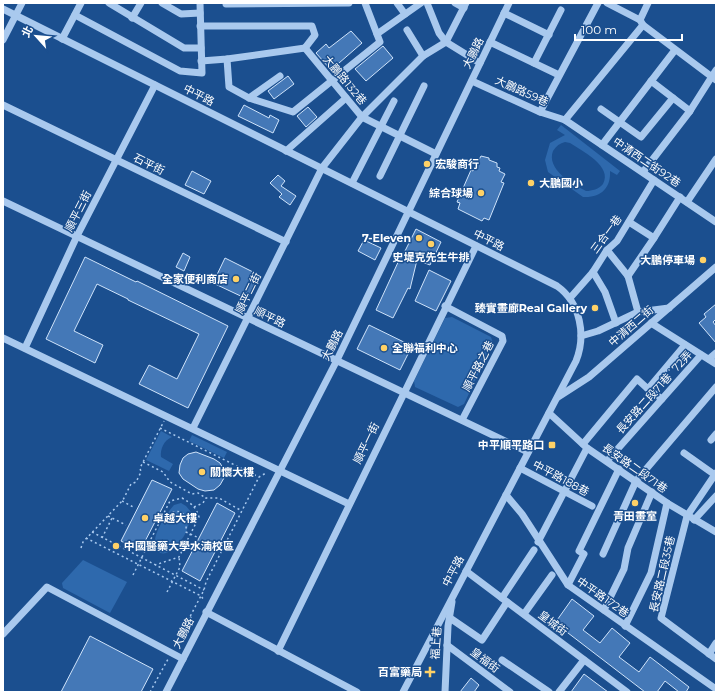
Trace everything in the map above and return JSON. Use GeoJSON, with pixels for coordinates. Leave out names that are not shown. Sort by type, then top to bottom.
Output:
{"type":"FeatureCollection","features":[{"type":"Feature","properties":{"kind":"street"},"geometry":{"type":"LineString","coordinates":[[3,40],[22,3]]}},
{"type":"Feature","properties":{"kind":"street"},"geometry":{"type":"LineString","coordinates":[[62,39],[81,3]]}},
{"type":"Feature","properties":{"kind":"street"},"geometry":{"type":"LineString","coordinates":[[109,3],[184,48],[201,48]]}},
{"type":"Feature","properties":{"kind":"street"},"geometry":{"type":"LineString","coordinates":[[132,18],[141,3]]}},
{"type":"Feature","properties":{"kind":"street"},"geometry":{"type":"LineString","coordinates":[[162,3],[181,14],[200,13]]}},
{"type":"Feature","properties":{"kind":"street"},"geometry":{"type":"LineString","coordinates":[[75,15],[180,71],[202,73],[200,3]]}},
{"type":"Feature","properties":{"kind":"street"},"geometry":{"type":"LineString","coordinates":[[226,4],[349,3]]}},
{"type":"Feature","properties":{"kind":"street"},"geometry":{"type":"LineString","coordinates":[[227,59],[229,87],[249,98],[293,112],[380,42],[365,3],[370,3]]}},
{"type":"Feature","properties":{"kind":"street"},"geometry":{"type":"LineString","coordinates":[[398,3],[405,14]]}},
{"type":"Feature","properties":{"kind":"street"},"geometry":{"type":"LineString","coordinates":[[377,34],[421,3]]}},
{"type":"Feature","properties":{"kind":"street"},"geometry":{"type":"LineString","coordinates":[[427,3],[439,33],[446,42],[480,63]]}},
{"type":"Feature","properties":{"kind":"street"},"geometry":{"type":"LineString","coordinates":[[446,42],[465,5],[455,3]]}},
{"type":"Feature","properties":{"kind":"street","name":"大鵬路"},"geometry":{"type":"LineString","coordinates":[[166,692],[337,360],[509,3]]}},
{"type":"Feature","properties":{"kind":"street"},"geometry":{"type":"LineString","coordinates":[[540,112],[598,3]]}},
{"type":"Feature","properties":{"kind":"street"},"geometry":{"type":"LineString","coordinates":[[607,3],[641,22],[675,50],[714,78]]}},
{"type":"Feature","properties":{"kind":"street"},"geometry":{"type":"LineString","coordinates":[[565,120],[641,22],[648,3]]}},
{"type":"Feature","properties":{"kind":"street","name":"中平路"},"geometry":{"type":"LineString","coordinates":[[3,9],[557,286],[570,298],[578,316],[581,336],[576,362],[403,692]]}},
{"type":"Feature","properties":{"kind":"street"},"geometry":{"type":"LineString","coordinates":[[534,63],[561,10]]}},
{"type":"Feature","properties":{"kind":"street"},"geometry":{"type":"LineString","coordinates":[[504,13],[549,35]]}},
{"type":"Feature","properties":{"kind":"street"},"geometry":{"type":"LineString","coordinates":[[200,26],[312,26],[315,35],[305,48],[227,59],[201,61]]}},
{"type":"Feature","properties":{"kind":"street"},"geometry":{"type":"LineString","coordinates":[[407,30],[423,56]]}},
{"type":"Feature","properties":{"kind":"street","name":"順平二街"},"geometry":{"type":"LineString","coordinates":[[193,428],[322,168],[362,117],[423,56],[446,42]]}},
{"type":"Feature","properties":{"kind":"street"},"geometry":{"type":"LineString","coordinates":[[490,42],[559,75]]}},
{"type":"Feature","properties":{"kind":"street","name":"大鵬路132巷"},"geometry":{"type":"LineString","coordinates":[[305,48],[362,117],[436,154]]}},
{"type":"Feature","properties":{"kind":"street"},"geometry":{"type":"LineString","coordinates":[[602,145],[675,50]]}},
{"type":"Feature","properties":{"kind":"street"},"geometry":{"type":"LineString","coordinates":[[644,172],[714,78],[716,70]]}},
{"type":"Feature","properties":{"kind":"street"},"geometry":{"type":"LineString","coordinates":[[249,98],[280,76]]}},
{"type":"Feature","properties":{"kind":"street","name":"大鵬路59巷"},"geometry":{"type":"LineString","coordinates":[[472,80],[540,112],[565,120]]}},
{"type":"Feature","properties":{"kind":"street"},"geometry":{"type":"LineString","coordinates":[[651,81],[690,111]]}},
{"type":"Feature","properties":{"kind":"street","name":"順平三街"},"geometry":{"type":"LineString","coordinates":[[25,348],[77,236],[155,85]]}},
{"type":"Feature","properties":{"kind":"street"},"geometry":{"type":"LineString","coordinates":[[380,176],[424,86]]}},
{"type":"Feature","properties":{"kind":"street"},"geometry":{"type":"LineString","coordinates":[[286,151],[346,98]]}},
{"type":"Feature","properties":{"kind":"street"},"geometry":{"type":"LineString","coordinates":[[601,109],[641,137],[673,98]]}},
{"type":"Feature","properties":{"kind":"street"},"geometry":{"type":"LineString","coordinates":[[352,184],[394,100]]}},
{"type":"Feature","properties":{"kind":"street","name":"石平街"},"geometry":{"type":"LineString","coordinates":[[3,105],[286,242]]}},
{"type":"Feature","properties":{"kind":"street","name":"中清西二街92巷"},"geometry":{"type":"LineString","coordinates":[[565,120],[716,222]]}},
{"type":"Feature","properties":{"kind":"street"},"geometry":{"type":"LineString","coordinates":[[687,202],[716,159]]}},
{"type":"Feature","properties":{"kind":"street","name":"三合一巷"},"geometry":{"type":"LineString","coordinates":[[570,298],[593,272],[607,250],[617,241],[654,180]]}},
{"type":"Feature","properties":{"kind":"street"},"geometry":{"type":"LineString","coordinates":[[628,276],[680,198]]}},
{"type":"Feature","properties":{"kind":"street","name":"順平路"},"geometry":{"type":"LineString","coordinates":[[3,201],[528,452]]}},
{"type":"Feature","properties":{"kind":"street"},"geometry":{"type":"LineString","coordinates":[[629,222],[654,238]]}},
{"type":"Feature","properties":{"kind":"street","name":"順平一街"},"geometry":{"type":"LineString","coordinates":[[278,651],[445,306],[476,246]]}},
{"type":"Feature","properties":{"kind":"street"},"geometry":{"type":"LineString","coordinates":[[607,250],[628,276],[638,312]]}},
{"type":"Feature","properties":{"kind":"street","name":"中清西二街"},"geometry":{"type":"LineString","coordinates":[[557,397],[589,377],[716,267]]}},
{"type":"Feature","properties":{"kind":"street"},"geometry":{"type":"LineString","coordinates":[[593,272],[606,292],[616,322]]}},
{"type":"Feature","properties":{"kind":"street","name":"順平路之巷"},"geometry":{"type":"LineString","coordinates":[[445,306],[502,336],[503,341],[462,420]]}},
{"type":"Feature","properties":{"kind":"street"},"geometry":{"type":"LineString","coordinates":[[581,336],[598,331],[638,312],[669,308]]}},
{"type":"Feature","properties":{"kind":"street"},"geometry":{"type":"LineString","coordinates":[[651,323],[716,364]]}},
{"type":"Feature","properties":{"kind":"street"},"geometry":{"type":"LineString","coordinates":[[3,338],[349,504]]}},
{"type":"Feature","properties":{"kind":"street"},"geometry":{"type":"LineString","coordinates":[[648,389],[685,345]]}},
{"type":"Feature","properties":{"kind":"street"},"geometry":{"type":"LineString","coordinates":[[708,360],[716,353]]}},
{"type":"Feature","properties":{"kind":"street","name":"長安路二段71巷˙72弄"},"geometry":{"type":"LineString","coordinates":[[607,461],[701,355]]}},
{"type":"Feature","properties":{"kind":"street"},"geometry":{"type":"LineString","coordinates":[[538,542],[564,492],[585,446],[637,379],[662,399]]}},
{"type":"Feature","properties":{"kind":"street"},"geometry":{"type":"LineString","coordinates":[[603,554],[636,481],[716,387]]}},
{"type":"Feature","properties":{"kind":"street","name":"長安路二段71巷"},"geometry":{"type":"LineString","coordinates":[[549,413],[585,446],[667,503],[716,532]]}},
{"type":"Feature","properties":{"kind":"street"},"geometry":{"type":"LineString","coordinates":[[711,440],[716,434]]}},
{"type":"Feature","properties":{"kind":"street"},"geometry":{"type":"LineString","coordinates":[[684,453],[716,474],[691,518]]}},
{"type":"Feature","properties":{"kind":"street","name":"中平路188巷"},"geometry":{"type":"LineString","coordinates":[[520,468],[592,506]]}},
{"type":"Feature","properties":{"kind":"street"},"geometry":{"type":"LineString","coordinates":[[568,585],[584,554],[580,551],[619,470]]}},
{"type":"Feature","properties":{"kind":"street"},"geometry":{"type":"LineString","coordinates":[[604,610],[624,569],[628,548],[652,492]]}},
{"type":"Feature","properties":{"kind":"street","name":"中平路172巷"},"geometry":{"type":"LineString","coordinates":[[506,495],[522,514],[538,542],[568,585],[716,689]]}},
{"type":"Feature","properties":{"kind":"street"},"geometry":{"type":"LineString","coordinates":[[691,518],[716,496]]}},
{"type":"Feature","properties":{"kind":"street"},"geometry":{"type":"LineString","coordinates":[[625,626],[651,573],[667,503]]}},
{"type":"Feature","properties":{"kind":"street","name":"長安路二段35巷"},"geometry":{"type":"LineString","coordinates":[[691,518],[661,618],[716,659]]}},
{"type":"Feature","properties":{"kind":"street"},"geometry":{"type":"LineString","coordinates":[[450,618],[482,640],[534,550]]}},
{"type":"Feature","properties":{"kind":"street","name":"皇城街"},"geometry":{"type":"LineString","coordinates":[[466,571],[627,692]]}},
{"type":"Feature","properties":{"kind":"street"},"geometry":{"type":"LineString","coordinates":[[524,614],[552,575]]}},
{"type":"Feature","properties":{"kind":"street"},"geometry":{"type":"LineString","coordinates":[[3,634],[47,587],[183,659]]}},
{"type":"Feature","properties":{"kind":"street","name":"福上巷"},"geometry":{"type":"LineString","coordinates":[[445,692],[447,645],[453,596]]}},
{"type":"Feature","properties":{"kind":"street"},"geometry":{"type":"LineString","coordinates":[[206,612],[357,692]]}},
{"type":"Feature","properties":{"kind":"street"},"geometry":{"type":"LineString","coordinates":[[709,654],[716,643]]}},
{"type":"Feature","properties":{"kind":"street","name":"皇福街"},"geometry":{"type":"LineString","coordinates":[[447,645],[510,692]]}},
{"type":"Feature","properties":{"kind":"street"},"geometry":{"type":"LineString","coordinates":[[502,660],[549,692]]}},
{"type":"Feature","properties":{"kind":"street"},"geometry":{"type":"LineString","coordinates":[[559,692],[584,660]]}},
{"type":"Feature","properties":{"kind":"path"},"geometry":{"type":"LineString","coordinates":[[81,548],[82,542],[122,501],[131,484],[136,482],[141,472],[140,468],[164,420]]}},
{"type":"Feature","properties":{"kind":"path"},"geometry":{"type":"LineString","coordinates":[[160,428],[259,477]]}},
{"type":"Feature","properties":{"kind":"path"},"geometry":{"type":"LineString","coordinates":[[143,462],[164,472],[170,482],[192,494],[198,493],[206,498],[218,498],[242,511]]}},
{"type":"Feature","properties":{"kind":"path"},"geometry":{"type":"LineString","coordinates":[[150,692],[201,596],[206,582],[259,477],[266,472]]}},
{"type":"Feature","properties":{"kind":"path"},"geometry":{"type":"LineString","coordinates":[[133,575],[170,501],[182,498],[194,507],[199,517],[179,557],[180,567],[167,592]]}},
{"type":"Feature","properties":{"kind":"path"},"geometry":{"type":"LineString","coordinates":[[194,507],[203,503],[206,498]]}},
{"type":"Feature","properties":{"kind":"path"},"geometry":{"type":"LineString","coordinates":[[122,501],[135,508]]}},
{"type":"Feature","properties":{"kind":"path"},"geometry":{"type":"LineString","coordinates":[[163,516],[177,510],[181,512],[187,522],[186,532],[199,538]]}},
{"type":"Feature","properties":{"kind":"path"},"geometry":{"type":"LineString","coordinates":[[108,516],[126,525]]}},
{"type":"Feature","properties":{"kind":"path"},"geometry":{"type":"LineString","coordinates":[[102,538],[112,518]]}},
{"type":"Feature","properties":{"kind":"path"},"geometry":{"type":"LineString","coordinates":[[92,532],[204,590]]}},
{"type":"Feature","properties":{"kind":"path"},"geometry":{"type":"LineString","coordinates":[[86,538],[201,596],[204,600]]}},
{"type":"Feature","properties":{"kind":"path"},"geometry":{"type":"LineString","coordinates":[[217,548],[222,550]]}},
{"type":"Feature","properties":{"kind":"path"},"geometry":{"type":"LineString","coordinates":[[155,565],[179,557]]}},
{"type":"Feature","properties":{"kind":"path"},"geometry":{"type":"LineString","coordinates":[[190,617],[194,619]]}},
{"type":"Feature","properties":{"kind":"shaded area"},"geometry":{"type":"Polygon","coordinates":[[[561,125],[620,171],[617,175],[610,171],[607,187],[600,194],[583,197],[548,172],[545,160],[550,143],[565,135],[557,130],[561,125]],[[561,143],[553,151],[553,164],[557,170],[568,180],[586,191],[600,187],[603,184],[605,177],[604,171],[600,165],[570,143],[561,143]]]}},
{"type":"Feature","properties":{"kind":"shaded area"},"geometry":{"type":"Polygon","coordinates":[[[452,317],[491,337],[493,343],[464,404],[458,407],[415,387],[414,381],[445,318],[452,317]]]}},
{"type":"Feature","properties":{"kind":"shaded area"},"geometry":{"type":"Polygon","coordinates":[[[161,431],[172,437],[165,443],[161,454],[161,457],[173,464],[169,471],[146,460],[161,431]]]}},
{"type":"Feature","properties":{"kind":"shaded area"},"geometry":{"type":"Polygon","coordinates":[[[192,435],[227,452],[224,458],[189,441],[192,435]]]}},
{"type":"Feature","properties":{"kind":"shaded area"},"geometry":{"type":"Polygon","coordinates":[[[181,503],[191,512],[187,530],[176,546],[169,552],[161,553],[155,546],[156,534],[163,520],[174,505],[181,503]]]}},
{"type":"Feature","properties":{"kind":"shaded area"},"geometry":{"type":"Polygon","coordinates":[[[83,560],[127,582],[110,613],[63,588],[62,583],[83,560]]]}},
{"type":"Feature","properties":{"kind":"building"},"geometry":{"type":"Polygon","coordinates":[[[351,31],[362,43],[331,70],[316,53],[326,44],[329,48],[351,31]]]}},
{"type":"Feature","properties":{"kind":"building"},"geometry":{"type":"Polygon","coordinates":[[[383,46],[393,58],[366,81],[355,69],[383,46]]]}},
{"type":"Feature","properties":{"kind":"building"},"geometry":{"type":"Polygon","coordinates":[[[288,76],[294,84],[274,99],[268,91],[288,76]]]}},
{"type":"Feature","properties":{"kind":"building"},"geometry":{"type":"Polygon","coordinates":[[[244,105],[269,118],[270,115],[279,120],[273,133],[238,116],[244,105]]]}},
{"type":"Feature","properties":{"kind":"building"},"geometry":{"type":"Polygon","coordinates":[[[308,107],[317,117],[306,127],[297,116],[308,107]]]}},
{"type":"Feature","properties":{"kind":"building","name":"綜合球場"},"geometry":{"type":"Polygon","coordinates":[[[481,156],[489,158],[489,160],[497,163],[497,167],[500,168],[499,171],[505,174],[501,182],[504,183],[489,220],[484,218],[482,221],[458,209],[460,203],[457,202],[471,170],[473,171],[481,156]]]}},
{"type":"Feature","properties":{"kind":"building"},"geometry":{"type":"Polygon","coordinates":[[[192,171],[211,181],[204,194],[185,185],[192,171]]]}},
{"type":"Feature","properties":{"kind":"building"},"geometry":{"type":"Polygon","coordinates":[[[278,175],[285,181],[281,186],[296,196],[290,205],[279,197],[282,194],[270,183],[278,175]]]}},
{"type":"Feature","properties":{"kind":"building"},"geometry":{"type":"Polygon","coordinates":[[[416,229],[441,242],[430,265],[417,260],[410,289],[408,288],[393,318],[376,310],[400,258],[401,259],[416,229]]]}},
{"type":"Feature","properties":{"kind":"building"},"geometry":{"type":"Polygon","coordinates":[[[364,240],[381,248],[375,260],[358,251],[364,240]]]}},
{"type":"Feature","properties":{"kind":"building"},"geometry":{"type":"Polygon","coordinates":[[[183,253],[190,257],[184,271],[176,267],[183,253]]]}},
{"type":"Feature","properties":{"kind":"building"},"geometry":{"type":"Polygon","coordinates":[[[85,257],[228,326],[188,408],[139,384],[149,365],[177,379],[199,334],[128,299],[97,284],[74,331],[103,345],[95,363],[46,339],[85,257]]]}},
{"type":"Feature","properties":{"kind":"building","name":"全家便利商店"},"geometry":{"type":"Polygon","coordinates":[[[225,258],[259,275],[247,299],[213,283],[225,258]]]}},
{"type":"Feature","properties":{"kind":"building"},"geometry":{"type":"Polygon","coordinates":[[[429,270],[451,281],[436,311],[415,301],[429,270]]]}},
{"type":"Feature","properties":{"kind":"building"},"geometry":{"type":"Polygon","coordinates":[[[716,304],[716,319],[713,322],[716,326],[716,343],[699,323],[706,317],[704,314],[716,304]]]}},
{"type":"Feature","properties":{"kind":"building","name":"全聯福利中心"},"geometry":{"type":"Polygon","coordinates":[[[369,325],[412,346],[400,370],[357,349],[369,325]]]}},
{"type":"Feature","properties":{"kind":"building","name":"關懷大樓"},"geometry":{"type":"Polygon","coordinates":[[[196,452],[214,459],[220,463],[224,470],[224,478],[220,485],[214,490],[205,491],[198,489],[183,479],[179,473],[183,458],[188,454],[196,452]]]}},
{"type":"Feature","properties":{"kind":"building","name":"卓越大樓"},"geometry":{"type":"Polygon","coordinates":[[[152,480],[172,489],[140,551],[121,541],[152,480]]]}},
{"type":"Feature","properties":{"kind":"building"},"geometry":{"type":"Polygon","coordinates":[[[217,503],[235,513],[200,581],[182,571],[217,503]]]}},
{"type":"Feature","properties":{"kind":"building"},"geometry":{"type":"Polygon","coordinates":[[[572,599],[594,616],[583,630],[600,643],[612,628],[630,643],[619,657],[639,672],[650,657],[689,687],[686,692],[679,692],[665,681],[657,692],[645,692],[555,623],[572,599]]]}},
{"type":"Feature","properties":{"kind":"building"},"geometry":{"type":"Polygon","coordinates":[[[90,636],[153,669],[141,692],[61,692],[90,636]]]}},
{"type":"Feature","properties":{"kind":"building"},"geometry":{"type":"Polygon","coordinates":[[[584,674],[608,692],[571,692],[584,674]]]}},
{"type":"Feature","properties":{"kind":"building"},"geometry":{"type":"Polygon","coordinates":[[[471,678],[479,685],[474,692],[460,692],[471,678]]]}},
{"type":"Feature","properties":{"kind":"place","name":"宏駿商行"},"geometry":{"type":"Point","coordinates":[427,164]}},
{"type":"Feature","properties":{"kind":"place","name":"大鵬國小"},"geometry":{"type":"Point","coordinates":[531,183]}},
{"type":"Feature","properties":{"kind":"place","name":"綜合球場"},"geometry":{"type":"Point","coordinates":[481,193]}},
{"type":"Feature","properties":{"kind":"place","name":"7-Eleven"},"geometry":{"type":"Point","coordinates":[419,238]}},
{"type":"Feature","properties":{"kind":"place","name":"史堤克先生牛排"},"geometry":{"type":"Point","coordinates":[431,244]}},
{"type":"Feature","properties":{"kind":"place","name":"大鵬停車場"},"geometry":{"type":"Point","coordinates":[703,260]}},
{"type":"Feature","properties":{"kind":"place","name":"全家便利商店"},"geometry":{"type":"Point","coordinates":[236,279]}},
{"type":"Feature","properties":{"kind":"place","name":"臻實畫廊Real Gallery"},"geometry":{"type":"Point","coordinates":[595,308]}},
{"type":"Feature","properties":{"kind":"place","name":"全聯福利中心"},"geometry":{"type":"Point","coordinates":[384,348]}},
{"type":"Feature","properties":{"kind":"place","name":"中平順平路口"},"geometry":{"type":"Point","coordinates":[552,445]}},
{"type":"Feature","properties":{"kind":"place","name":"關懷大樓"},"geometry":{"type":"Point","coordinates":[202,472]}},
{"type":"Feature","properties":{"kind":"place","name":"青田畫室"},"geometry":{"type":"Point","coordinates":[635,503]}},
{"type":"Feature","properties":{"kind":"place","name":"卓越大樓"},"geometry":{"type":"Point","coordinates":[145,518]}},
{"type":"Feature","properties":{"kind":"place","name":"中國醫藥大學水湳校區"},"geometry":{"type":"Point","coordinates":[116,546]}},
{"type":"Feature","properties":{"kind":"place","name":"百富藥局"},"geometry":{"type":"Point","coordinates":[430,672]}}]}
